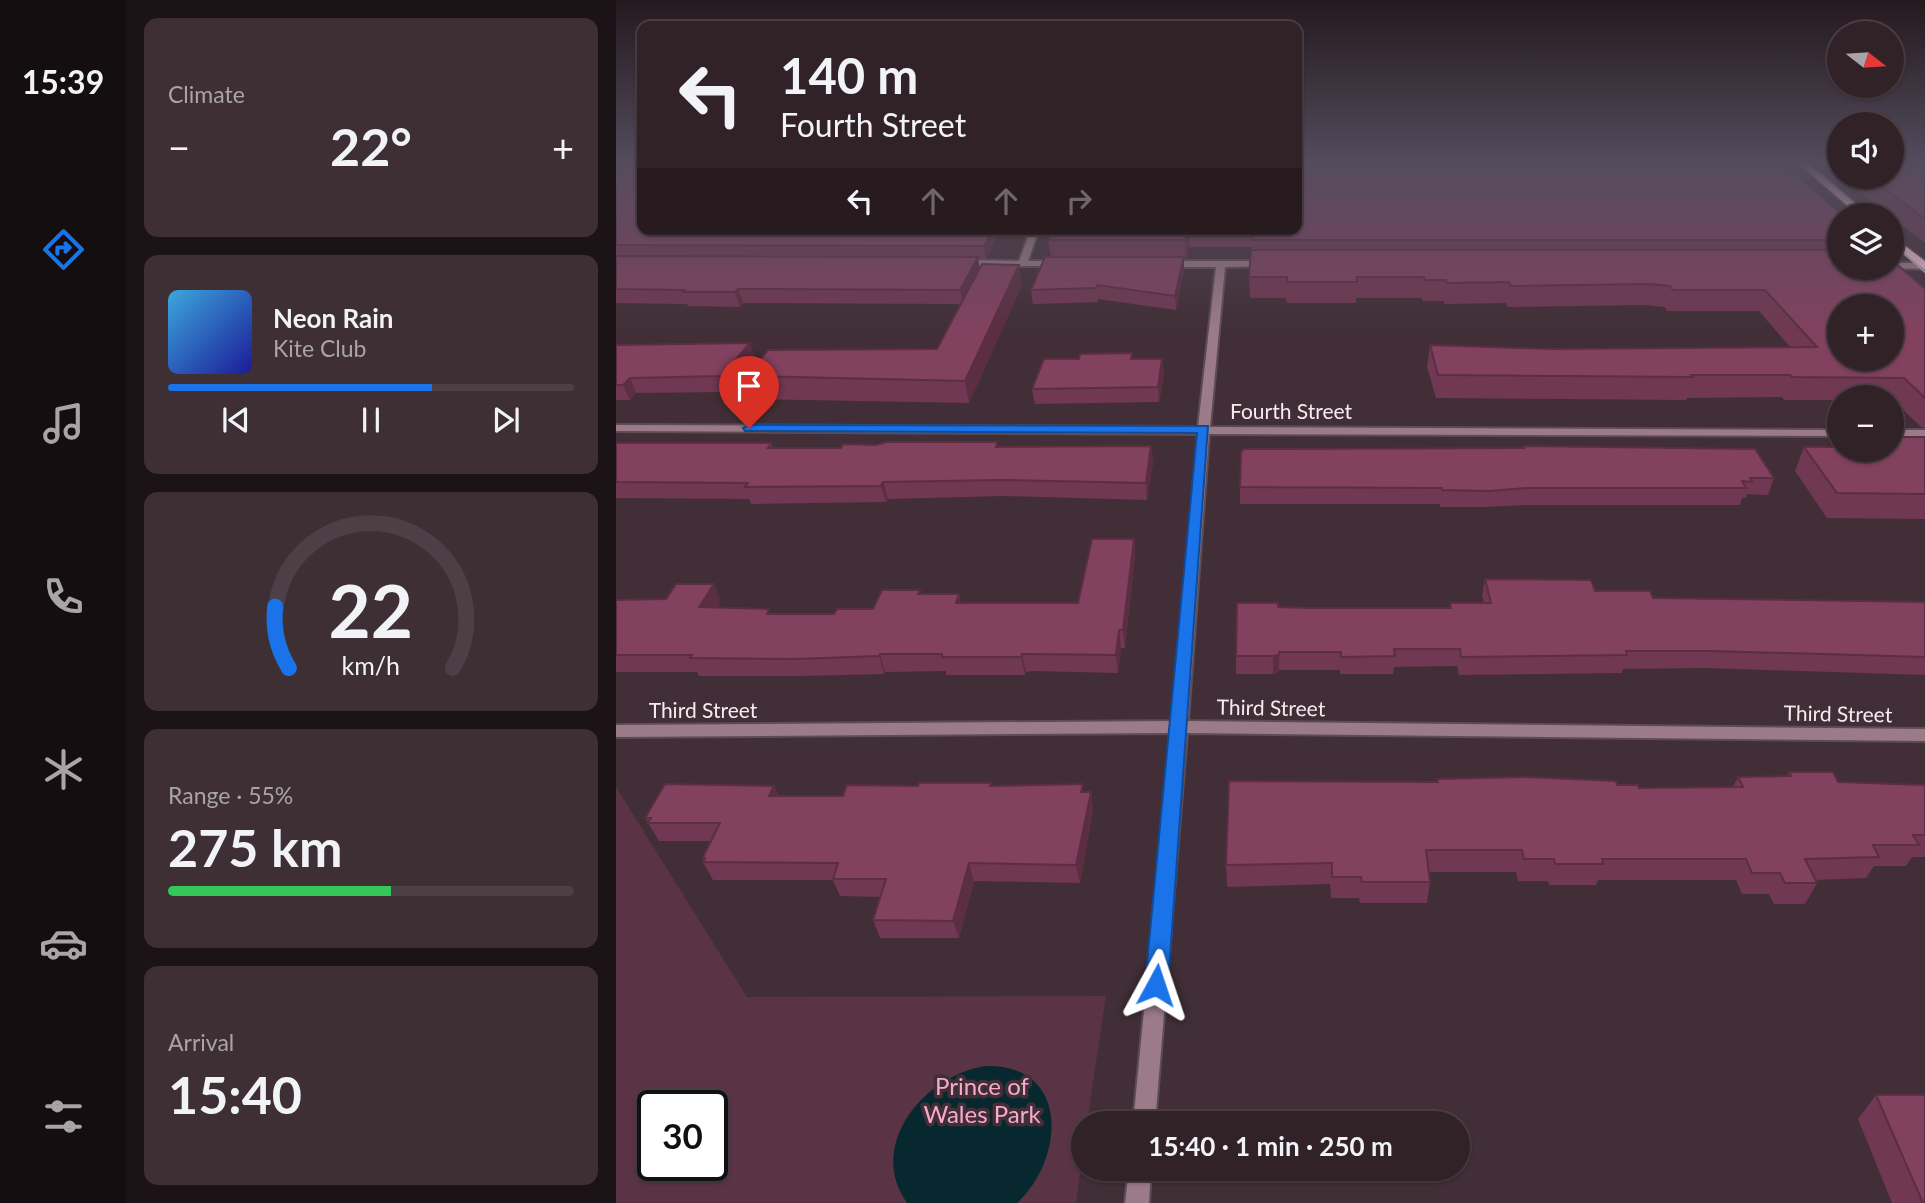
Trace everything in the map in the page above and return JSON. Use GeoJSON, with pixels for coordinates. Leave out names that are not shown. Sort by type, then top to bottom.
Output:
{"type":"FeatureCollection","features":[{"type":"Feature","properties":{"kind":"main road"},"geometry":{"type":"LineString","coordinates":[[1904,249],[1925,267]]}},
{"type":"Feature","properties":{"kind":"street"},"geometry":{"type":"LineString","coordinates":[[1023,263],[1033,235]]}},
{"type":"Feature","properties":{"kind":"street"},"geometry":{"type":"LineString","coordinates":[[955,264],[1076,264]]}},
{"type":"Feature","properties":{"kind":"street"},"geometry":{"type":"LineString","coordinates":[[1155,264],[1277,264]]}},
{"type":"Feature","properties":{"kind":"street"},"geometry":{"type":"LineString","coordinates":[[1145,1111],[1180,726],[1203,429],[1221,264]]}},
{"type":"Feature","properties":{"kind":"street"},"geometry":{"type":"LineString","coordinates":[[1904,266],[1925,267]]}},
{"type":"Feature","properties":{"kind":"street","name":"Fourth Street"},"geometry":{"type":"LineString","coordinates":[[616,428],[1827,433]]}},
{"type":"Feature","properties":{"kind":"street"},"geometry":{"type":"LineString","coordinates":[[1904,433],[1925,433]]}},
{"type":"Feature","properties":{"kind":"street","name":"Third Street"},"geometry":{"type":"LineString","coordinates":[[616,731],[1180,726],[1925,735]]}},
{"type":"Feature","properties":{"kind":"street"},"geometry":{"type":"LineString","coordinates":[[1136,1203],[1139,1181]]}},
{"type":"Feature","properties":{"kind":"green space","name":"Prince of Wales Park"},"geometry":{"type":"Polygon","coordinates":[[[616,787],[747,997],[1106,996],[1089,1111],[1071,1111],[1071,1181],[1079,1181],[1076,1203],[616,1203],[616,787]]]}},
{"type":"Feature","properties":{"kind":"water"},"geometry":{"type":"Polygon","coordinates":[[[987,1066],[1014,1070],[1034,1081],[1046,1098],[1051,1118],[1050,1140],[1044,1163],[1033,1185],[1017,1203],[907,1203],[896,1180],[893,1158],[898,1136],[909,1115],[924,1097],[943,1082],[965,1071],[987,1066]]]}},
{"type":"Feature","properties":{"kind":"building"},"geometry":{"type":"Polygon","coordinates":[[[616,220],[637,220],[637,235],[990,235],[984,246],[616,245],[616,220]]]}},
{"type":"Feature","properties":{"kind":"building"},"geometry":{"type":"Polygon","coordinates":[[[1302,220],[1827,220],[1827,240],[1251,240],[1251,235],[1302,235],[1302,220]]]}},
{"type":"Feature","properties":{"kind":"building"},"geometry":{"type":"Polygon","coordinates":[[[1050,235],[1187,235],[1185,240],[1048,240],[1050,235]]]}},
{"type":"Feature","properties":{"kind":"building"},"geometry":{"type":"Polygon","coordinates":[[[1251,250],[1827,250],[1827,280],[1904,280],[1904,271],[1925,289],[1925,398],[1904,378],[1790,375],[1438,375],[1430,345],[1551,349],[1817,347],[1765,290],[1673,290],[1670,286],[1649,284],[1511,286],[1509,282],[1447,283],[1446,280],[1424,280],[1424,277],[1357,277],[1357,282],[1287,282],[1287,277],[1249,277],[1251,250]]]}},
{"type":"Feature","properties":{"kind":"building"},"geometry":{"type":"Polygon","coordinates":[[[616,256],[978,257],[960,290],[738,289],[735,292],[683,292],[685,290],[616,289],[616,256]]]}},
{"type":"Feature","properties":{"kind":"building"},"geometry":{"type":"Polygon","coordinates":[[[1045,257],[1184,257],[1175,296],[1097,285],[1096,288],[1031,290],[1045,257]]]}},
{"type":"Feature","properties":{"kind":"building"},"geometry":{"type":"Polygon","coordinates":[[[982,264],[1019,265],[965,381],[747,376],[768,350],[937,349],[982,264]]]}},
{"type":"Feature","properties":{"kind":"building"},"geometry":{"type":"Polygon","coordinates":[[[750,343],[722,376],[630,378],[623,385],[616,385],[616,345],[750,343]]]}},
{"type":"Feature","properties":{"kind":"building"},"geometry":{"type":"Polygon","coordinates":[[[1132,353],[1131,359],[1162,359],[1158,387],[1032,389],[1044,359],[1079,359],[1080,354],[1132,353]]]}},
{"type":"Feature","properties":{"kind":"building"},"geometry":{"type":"Polygon","coordinates":[[[1904,437],[1925,437],[1925,494],[1837,493],[1804,447],[1827,447],[1827,462],[1904,462],[1904,437]]]}},
{"type":"Feature","properties":{"kind":"building"},"geometry":{"type":"Polygon","coordinates":[[[887,442],[997,442],[996,447],[1151,446],[1146,483],[1001,480],[883,482],[881,486],[745,487],[748,483],[616,482],[616,443],[771,443],[768,448],[841,448],[843,444],[876,445],[887,442]]]}},
{"type":"Feature","properties":{"kind":"building"},"geometry":{"type":"Polygon","coordinates":[[[1523,446],[1755,449],[1774,478],[1750,478],[1752,482],[1742,481],[1746,488],[1527,488],[1490,491],[1442,488],[1240,487],[1241,452],[1244,449],[1524,448],[1523,446]]]}},
{"type":"Feature","properties":{"kind":"building"},"geometry":{"type":"Polygon","coordinates":[[[1092,539],[1134,539],[1123,630],[1119,630],[1116,655],[942,657],[942,654],[880,654],[794,659],[616,655],[616,600],[666,599],[676,584],[714,584],[699,607],[769,609],[767,614],[834,614],[837,609],[873,609],[882,590],[920,590],[918,594],[959,594],[956,603],[1078,603],[1092,539]]]}},
{"type":"Feature","properties":{"kind":"building"},"geometry":{"type":"Polygon","coordinates":[[[1485,579],[1591,580],[1595,591],[1650,591],[1653,598],[1925,602],[1925,657],[1626,651],[1627,655],[1461,657],[1460,649],[1394,649],[1395,656],[1341,657],[1341,652],[1279,652],[1279,655],[1273,656],[1236,656],[1237,603],[1278,603],[1278,607],[1308,608],[1451,608],[1450,603],[1491,603],[1485,579]]]}},
{"type":"Feature","properties":{"kind":"building"},"geometry":{"type":"Polygon","coordinates":[[[1789,772],[1833,772],[1838,782],[1925,785],[1925,835],[1913,835],[1919,845],[1873,845],[1879,857],[1805,859],[1817,883],[1785,883],[1780,873],[1752,873],[1746,859],[1602,859],[1603,864],[1555,864],[1554,859],[1524,859],[1522,850],[1426,850],[1430,882],[1362,882],[1361,877],[1332,877],[1332,863],[1226,865],[1229,781],[1438,782],[1437,779],[1526,777],[1616,781],[1617,785],[1638,785],[1639,788],[1743,787],[1738,777],[1791,776],[1789,772]]]}},
{"type":"Feature","properties":{"kind":"building"},"geometry":{"type":"Polygon","coordinates":[[[919,783],[991,783],[990,786],[1083,784],[1081,792],[1091,792],[1076,865],[969,863],[953,921],[873,920],[886,879],[833,879],[838,863],[703,862],[720,823],[648,823],[651,818],[645,818],[665,784],[774,786],[769,796],[843,796],[847,785],[918,786],[919,783]]]}},
{"type":"Feature","properties":{"kind":"building"},"geometry":{"type":"Polygon","coordinates":[[[1876,1095],[1925,1095],[1925,1203],[1923,1203],[1876,1095]]]}},
{"type":"Feature","properties":{"kind":"tram line"},"geometry":{"type":"LineString","coordinates":[[1904,254],[1925,272]]}},
{"type":"Feature","properties":{"kind":"route"},"geometry":{"type":"LineString","coordinates":[[749,428],[1203,429],[1182,708],[1156,985]]}}]}
